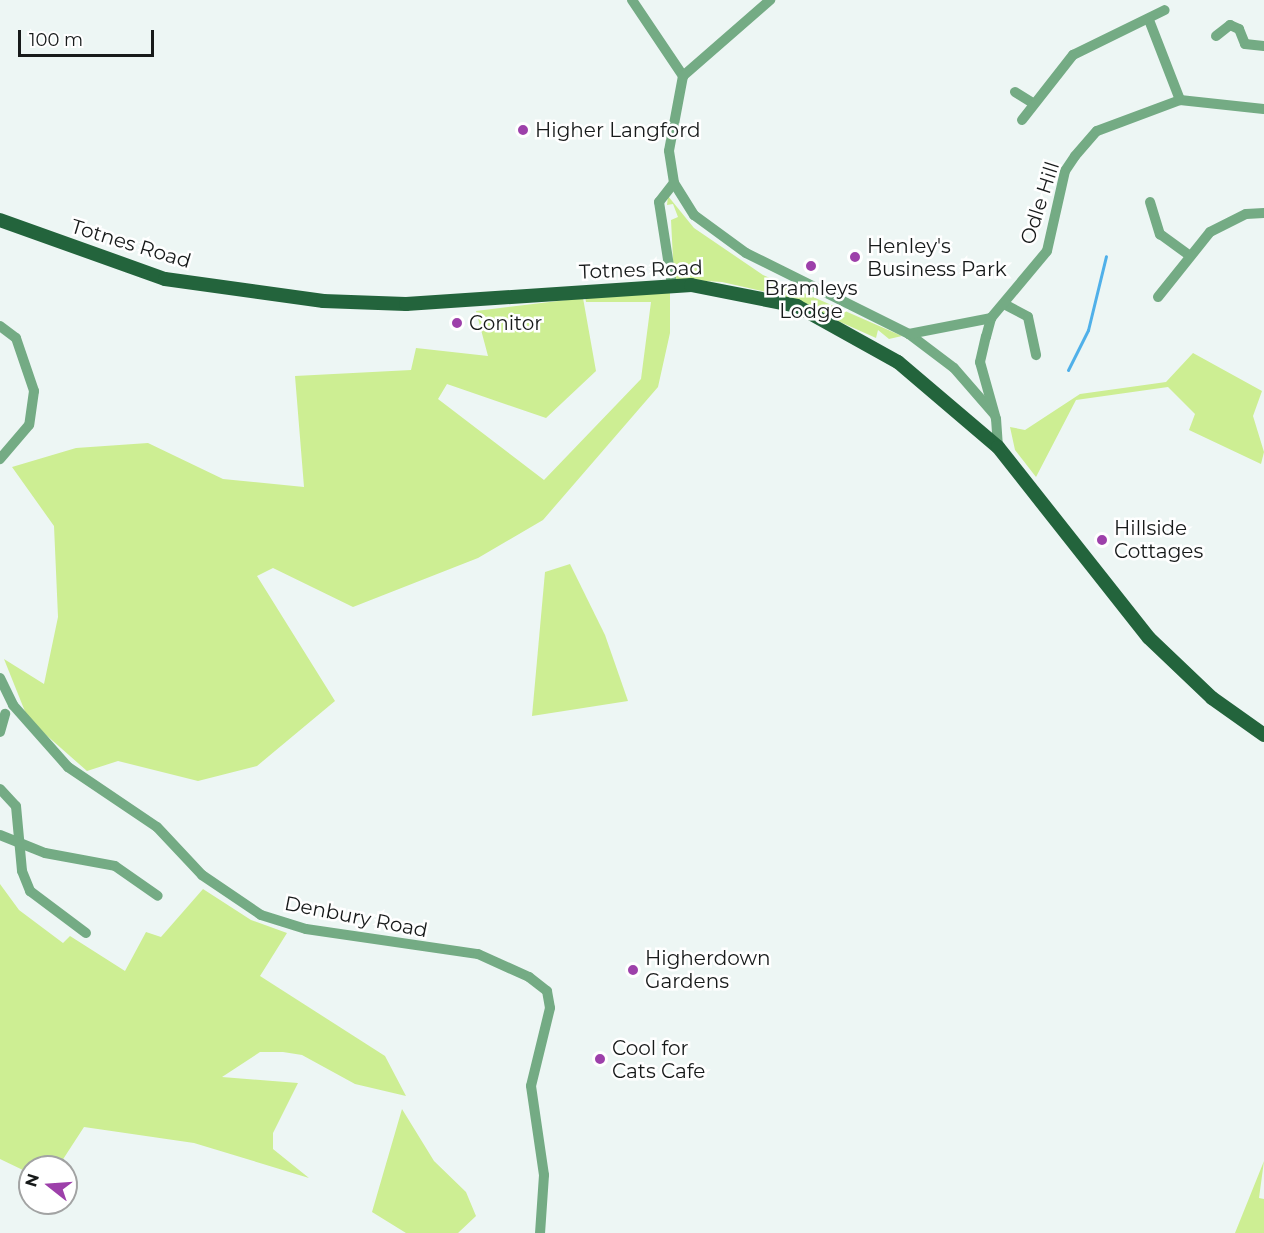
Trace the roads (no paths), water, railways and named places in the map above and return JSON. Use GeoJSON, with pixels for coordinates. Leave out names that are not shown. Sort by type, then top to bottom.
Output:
{"type":"FeatureCollection","features":[{"type":"Feature","properties":{"kind":"main road","name":"Totnes Road"},"geometry":{"type":"LineString","coordinates":[[0,220],[165,279],[323,301],[406,304],[672,285],[753,294],[833,322],[898,362],[998,447],[1149,638],[1212,698],[1264,735]]}},
{"type":"Feature","properties":{"kind":"street"},"geometry":{"type":"LineString","coordinates":[[632,0],[683,76]]}},
{"type":"Feature","properties":{"kind":"street"},"geometry":{"type":"LineString","coordinates":[[770,0],[683,76],[671,132],[674,183],[694,215],[724,241],[909,334],[954,368],[994,414]]}},
{"type":"Feature","properties":{"kind":"street"},"geometry":{"type":"LineString","coordinates":[[1023,120],[1031,102],[1073,55],[1149,20],[1165,10]]}},
{"type":"Feature","properties":{"kind":"street"},"geometry":{"type":"LineString","coordinates":[[1149,20],[1180,100]]}},
{"type":"Feature","properties":{"kind":"street"},"geometry":{"type":"LineString","coordinates":[[1216,36],[1230,25],[1239,29],[1245,44],[1264,46]]}},
{"type":"Feature","properties":{"kind":"street"},"geometry":{"type":"LineString","coordinates":[[1015,92],[1031,102]]}},
{"type":"Feature","properties":{"kind":"street","name":"Odle Hill"},"geometry":{"type":"LineString","coordinates":[[998,447],[994,414],[980,362],[991,318],[1047,251],[1065,171],[1096,131],[1180,100],[1264,109]]}},
{"type":"Feature","properties":{"kind":"street"},"geometry":{"type":"LineString","coordinates":[[672,285],[658,202],[674,183]]}},
{"type":"Feature","properties":{"kind":"street"},"geometry":{"type":"LineString","coordinates":[[1155,208],[1160,234],[1188,254]]}},
{"type":"Feature","properties":{"kind":"street"},"geometry":{"type":"LineString","coordinates":[[1158,297],[1188,254],[1210,232],[1246,214],[1264,213]]}},
{"type":"Feature","properties":{"kind":"street"},"geometry":{"type":"LineString","coordinates":[[1004,304],[1028,317],[1036,356]]}},
{"type":"Feature","properties":{"kind":"street"},"geometry":{"type":"LineString","coordinates":[[909,334],[991,318]]}},
{"type":"Feature","properties":{"kind":"street"},"geometry":{"type":"LineString","coordinates":[[0,326],[16,338],[34,390],[29,425],[0,459]]}},
{"type":"Feature","properties":{"kind":"street","name":"Denbury Road"},"geometry":{"type":"LineString","coordinates":[[0,678],[13,705],[68,767],[157,828],[202,875],[261,915],[306,929],[478,954],[530,976],[547,991],[550,1008],[531,1086],[544,1175],[540,1233]]}},
{"type":"Feature","properties":{"kind":"street"},"geometry":{"type":"LineString","coordinates":[[0,732],[5,714]]}},
{"type":"Feature","properties":{"kind":"street"},"geometry":{"type":"LineString","coordinates":[[0,789],[16,806],[19,844],[30,891],[86,933]]}},
{"type":"Feature","properties":{"kind":"street"},"geometry":{"type":"LineString","coordinates":[[0,835],[19,844],[115,866],[158,896]]}},
{"type":"Feature","properties":{"kind":"waterway"},"geometry":{"type":"LineString","coordinates":[[1068,370],[1088,330],[1106,256]]}},
{"type":"Feature","properties":{"kind":"place","name":"Higher Langford"},"geometry":{"type":"Point","coordinates":[523,130]}},
{"type":"Feature","properties":{"kind":"place","name":"Henley's Business Park"},"geometry":{"type":"Point","coordinates":[855,257]}},
{"type":"Feature","properties":{"kind":"place","name":"Bramleys Lodge"},"geometry":{"type":"Point","coordinates":[811,266]}},
{"type":"Feature","properties":{"kind":"place","name":"Conitor"},"geometry":{"type":"Point","coordinates":[457,323]}},
{"type":"Feature","properties":{"kind":"place","name":"Hillside Cottages"},"geometry":{"type":"Point","coordinates":[1102,540]}},
{"type":"Feature","properties":{"kind":"place","name":"Higherdown Gardens"},"geometry":{"type":"Point","coordinates":[633,970]}},
{"type":"Feature","properties":{"kind":"place","name":"Cool for Cats Cafe"},"geometry":{"type":"Point","coordinates":[600,1059]}}]}
